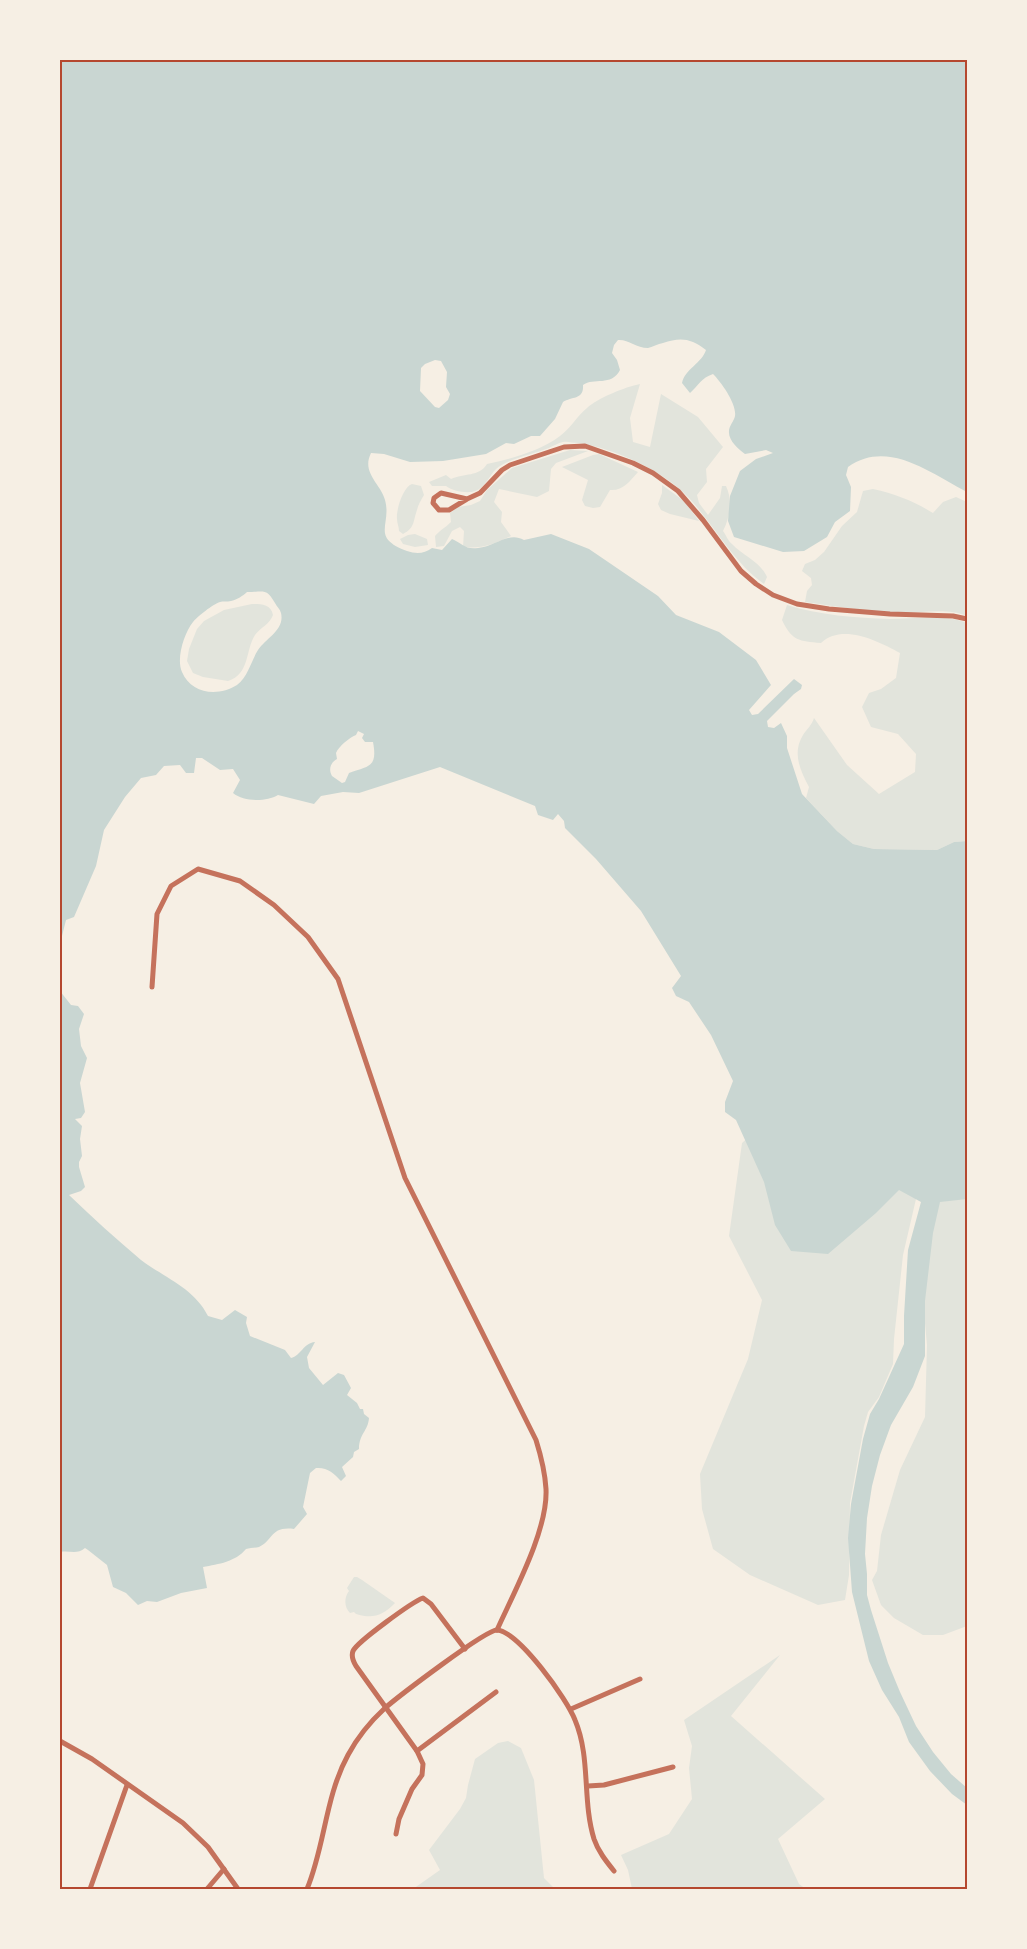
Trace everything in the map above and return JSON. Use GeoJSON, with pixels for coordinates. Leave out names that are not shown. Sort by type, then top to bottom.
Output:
{"type":"FeatureCollection","features":[{"type":"Feature","properties":{"kind":"street"},"geometry":{"type":"LineString","coordinates":[[467,498],[441,493],[436,495],[433,502],[436,508],[444,511],[451,509],[467,498],[480,494],[497,475],[510,465],[564,448],[585,446],[633,463],[660,478],[678,492],[703,520],[741,571],[773,595],[797,604],[829,609],[890,614],[954,616],[967,619]]}},
{"type":"Feature","properties":{"kind":"street"},"geometry":{"type":"LineString","coordinates":[[152,987],[157,914],[172,886],[198,869],[240,881],[274,905],[308,937],[338,979],[405,1178],[536,1440],[541,1455],[546,1490],[544,1513],[532,1552],[497,1630]]}},
{"type":"Feature","properties":{"kind":"street"},"geometry":{"type":"LineString","coordinates":[[396,1834],[399,1819],[412,1789],[422,1775],[423,1764],[417,1751],[352,1659],[353,1651],[363,1640],[419,1599],[426,1598],[465,1649]]}},
{"type":"Feature","properties":{"kind":"street"},"geometry":{"type":"LineString","coordinates":[[306,1889],[322,1842],[333,1791],[342,1765],[357,1740],[386,1707],[465,1649],[490,1632],[497,1630],[503,1632],[520,1645],[548,1676],[571,1709],[584,1744],[588,1807],[594,1840],[601,1854],[614,1870]]}},
{"type":"Feature","properties":{"kind":"street"},"geometry":{"type":"LineString","coordinates":[[571,1709],[640,1679]]}},
{"type":"Feature","properties":{"kind":"street"},"geometry":{"type":"LineString","coordinates":[[417,1751],[496,1692]]}},
{"type":"Feature","properties":{"kind":"street"},"geometry":{"type":"LineString","coordinates":[[60,1741],[92,1759],[183,1823],[208,1847],[238,1889]]}},
{"type":"Feature","properties":{"kind":"street"},"geometry":{"type":"LineString","coordinates":[[588,1786],[604,1785],[673,1766]]}},
{"type":"Feature","properties":{"kind":"street"},"geometry":{"type":"LineString","coordinates":[[90,1889],[127,1785]]}},
{"type":"Feature","properties":{"kind":"street"},"geometry":{"type":"LineString","coordinates":[[206,1889],[224,1869]]}},
{"type":"Feature","properties":{"kind":"shaded area"},"geometry":{"type":"Polygon","coordinates":[[[60,60],[967,60],[967,492],[924,468],[909,462],[878,456],[863,459],[848,467],[846,475],[851,487],[850,511],[835,522],[827,537],[804,551],[783,552],[734,537],[728,521],[730,496],[740,471],[756,459],[773,453],[766,450],[745,454],[734,444],[730,438],[729,431],[735,416],[734,406],[724,388],[713,374],[703,380],[690,393],[682,383],[686,374],[701,359],[706,350],[695,343],[680,339],[648,348],[618,340],[614,345],[612,353],[617,360],[620,370],[616,375],[607,380],[583,385],[582,393],[563,402],[555,419],[540,436],[531,436],[514,444],[506,443],[486,454],[443,461],[410,462],[384,454],[371,453],[368,467],[385,500],[386,535],[389,541],[396,546],[410,552],[420,553],[432,548],[442,550],[452,539],[467,547],[474,548],[484,547],[512,537],[524,540],[551,534],[589,549],[658,596],[676,615],[719,632],[756,660],[771,685],[749,710],[752,715],[758,714],[794,679],[802,685],[801,689],[767,721],[768,727],[774,728],[781,723],[787,736],[787,748],[802,794],[837,831],[853,844],[874,849],[937,850],[954,842],[967,841],[967,1199],[940,1202],[933,1233],[925,1301],[925,1356],[913,1387],[891,1425],[880,1455],[872,1486],[867,1518],[865,1554],[867,1595],[888,1663],[916,1726],[933,1752],[951,1774],[967,1788],[967,1805],[952,1794],[930,1771],[909,1742],[899,1717],[882,1690],[869,1661],[852,1592],[848,1538],[851,1504],[863,1439],[870,1414],[879,1399],[904,1344],[908,1250],[921,1202],[899,1190],[876,1213],[828,1254],[791,1251],[775,1225],[764,1182],[736,1120],[725,1112],[725,1102],[733,1081],[711,1035],[689,1002],[676,996],[672,988],[681,976],[641,911],[596,859],[565,828],[564,821],[558,814],[553,820],[538,815],[535,806],[440,767],[359,793],[343,792],[321,796],[314,804],[278,795],[267,799],[255,800],[238,796],[233,793],[240,780],[233,769],[220,770],[202,758],[196,758],[194,773],[186,773],[180,765],[164,766],[156,775],[141,778],[125,797],[104,830],[96,866],[74,917],[66,920],[60,944],[60,60]],[[435,360],[421,368],[420,391],[435,407],[439,408],[448,400],[450,394],[446,387],[447,372],[441,361],[435,360]],[[247,592],[235,600],[217,603],[209,608],[195,620],[187,633],[180,653],[180,667],[186,679],[198,689],[214,692],[222,691],[230,689],[241,682],[258,650],[278,629],[281,612],[267,593],[247,592]],[[358,731],[356,735],[339,748],[336,753],[337,759],[331,766],[332,776],[342,783],[345,782],[349,773],[370,765],[373,761],[373,742],[365,742],[362,738],[364,734],[358,731]]]}},
{"type":"Feature","properties":{"kind":"shaded area"},"geometry":{"type":"Polygon","coordinates":[[[640,384],[630,418],[633,442],[650,447],[661,394],[698,417],[723,447],[706,469],[707,482],[697,495],[699,503],[708,515],[720,498],[722,486],[726,486],[730,509],[723,531],[736,548],[764,571],[767,577],[764,584],[742,565],[679,488],[638,462],[607,450],[578,443],[561,442],[501,465],[482,487],[472,492],[456,491],[446,486],[432,486],[429,482],[446,475],[451,479],[476,473],[487,464],[515,457],[544,446],[564,433],[583,411],[598,400],[612,393],[640,384]]]}},
{"type":"Feature","properties":{"kind":"shaded area"},"geometry":{"type":"Polygon","coordinates":[[[570,450],[588,451],[556,463],[551,469],[549,491],[537,497],[499,489],[494,502],[502,512],[501,522],[511,536],[488,545],[463,547],[464,531],[460,527],[452,531],[444,546],[436,547],[435,536],[451,522],[450,513],[458,507],[480,501],[487,490],[512,468],[570,450]]]}},
{"type":"Feature","properties":{"kind":"shaded area"},"geometry":{"type":"Polygon","coordinates":[[[599,454],[638,472],[619,489],[610,490],[600,507],[593,508],[585,506],[582,500],[588,480],[562,467],[599,454]]]}},
{"type":"Feature","properties":{"kind":"shaded area"},"geometry":{"type":"Polygon","coordinates":[[[412,484],[421,486],[424,495],[418,506],[412,527],[403,534],[399,531],[397,515],[403,494],[412,484]]]}},
{"type":"Feature","properties":{"kind":"shaded area"},"geometry":{"type":"Polygon","coordinates":[[[662,485],[684,501],[699,521],[661,510],[658,504],[662,493],[662,485]]]}},
{"type":"Feature","properties":{"kind":"shaded area"},"geometry":{"type":"Polygon","coordinates":[[[873,489],[904,498],[933,513],[943,502],[956,497],[967,502],[967,616],[941,611],[883,612],[805,602],[807,591],[812,585],[811,578],[802,571],[805,564],[815,560],[824,552],[842,526],[857,512],[863,491],[873,489]]]}},
{"type":"Feature","properties":{"kind":"shaded area"},"geometry":{"type":"Polygon","coordinates":[[[415,534],[427,539],[428,545],[415,547],[403,544],[400,539],[415,534]]]}},
{"type":"Feature","properties":{"kind":"shaded area"},"geometry":{"type":"Polygon","coordinates":[[[252,604],[268,607],[273,615],[270,621],[255,635],[244,668],[240,673],[228,681],[203,677],[193,673],[187,661],[189,649],[197,629],[204,621],[224,610],[252,604]]]}},
{"type":"Feature","properties":{"kind":"shaded area"},"geometry":{"type":"Polygon","coordinates":[[[787,605],[825,614],[851,617],[890,619],[939,618],[967,623],[966,841],[954,842],[937,850],[874,849],[853,844],[837,831],[806,798],[809,787],[798,761],[798,748],[803,735],[814,718],[847,765],[879,794],[915,772],[916,754],[898,734],[871,727],[862,707],[869,693],[881,689],[896,678],[900,653],[871,639],[849,634],[839,634],[821,643],[797,639],[789,632],[782,620],[787,605]]]}},
{"type":"Feature","properties":{"kind":"shaded area"},"geometry":{"type":"Polygon","coordinates":[[[60,991],[71,1005],[78,1006],[84,1014],[79,1029],[81,1046],[87,1058],[80,1083],[85,1112],[81,1118],[75,1119],[82,1126],[80,1139],[82,1156],[79,1167],[85,1187],[81,1191],[69,1195],[141,1260],[187,1291],[202,1306],[208,1316],[222,1320],[235,1310],[247,1317],[246,1323],[250,1336],[285,1350],[291,1358],[315,1342],[307,1357],[309,1368],[323,1385],[338,1373],[344,1375],[351,1388],[347,1395],[357,1403],[360,1409],[363,1409],[364,1414],[369,1418],[360,1440],[359,1449],[354,1452],[353,1457],[342,1467],[346,1476],[341,1481],[324,1468],[316,1468],[310,1473],[303,1507],[307,1514],[294,1529],[280,1530],[259,1547],[246,1549],[237,1557],[226,1562],[203,1567],[207,1588],[181,1593],[157,1602],[147,1601],[138,1605],[126,1593],[113,1587],[107,1565],[88,1550],[85,1548],[76,1552],[60,1552],[60,991]]]}},
{"type":"Feature","properties":{"kind":"shaded area"},"geometry":{"type":"Polygon","coordinates":[[[967,1097],[967,1626],[943,1635],[923,1635],[894,1618],[881,1605],[872,1580],[877,1571],[881,1535],[900,1470],[925,1417],[927,1345],[923,1302],[933,1226],[967,1097]]]}},
{"type":"Feature","properties":{"kind":"shaded area"},"geometry":{"type":"Polygon","coordinates":[[[753,1133],[861,1192],[919,1186],[903,1255],[893,1364],[879,1397],[868,1412],[850,1503],[849,1575],[845,1600],[818,1605],[750,1575],[713,1549],[702,1509],[700,1474],[748,1359],[762,1300],[729,1236],[742,1143],[753,1133]]]}},
{"type":"Feature","properties":{"kind":"shaded area"},"geometry":{"type":"Polygon","coordinates":[[[354,1577],[362,1580],[395,1603],[386,1611],[377,1615],[367,1616],[354,1612],[350,1613],[346,1605],[347,1593],[349,1591],[347,1588],[354,1577]]]}},
{"type":"Feature","properties":{"kind":"shaded area"},"geometry":{"type":"Polygon","coordinates":[[[780,1655],[731,1716],[825,1799],[778,1839],[799,1884],[806,1889],[632,1889],[628,1870],[621,1855],[669,1834],[692,1799],[689,1768],[692,1746],[684,1720],[780,1655]]]}},
{"type":"Feature","properties":{"kind":"shaded area"},"geometry":{"type":"Polygon","coordinates":[[[508,1741],[521,1748],[534,1780],[544,1878],[555,1889],[413,1889],[440,1870],[429,1850],[466,1798],[475,1759],[498,1743],[508,1741]]]}}]}
